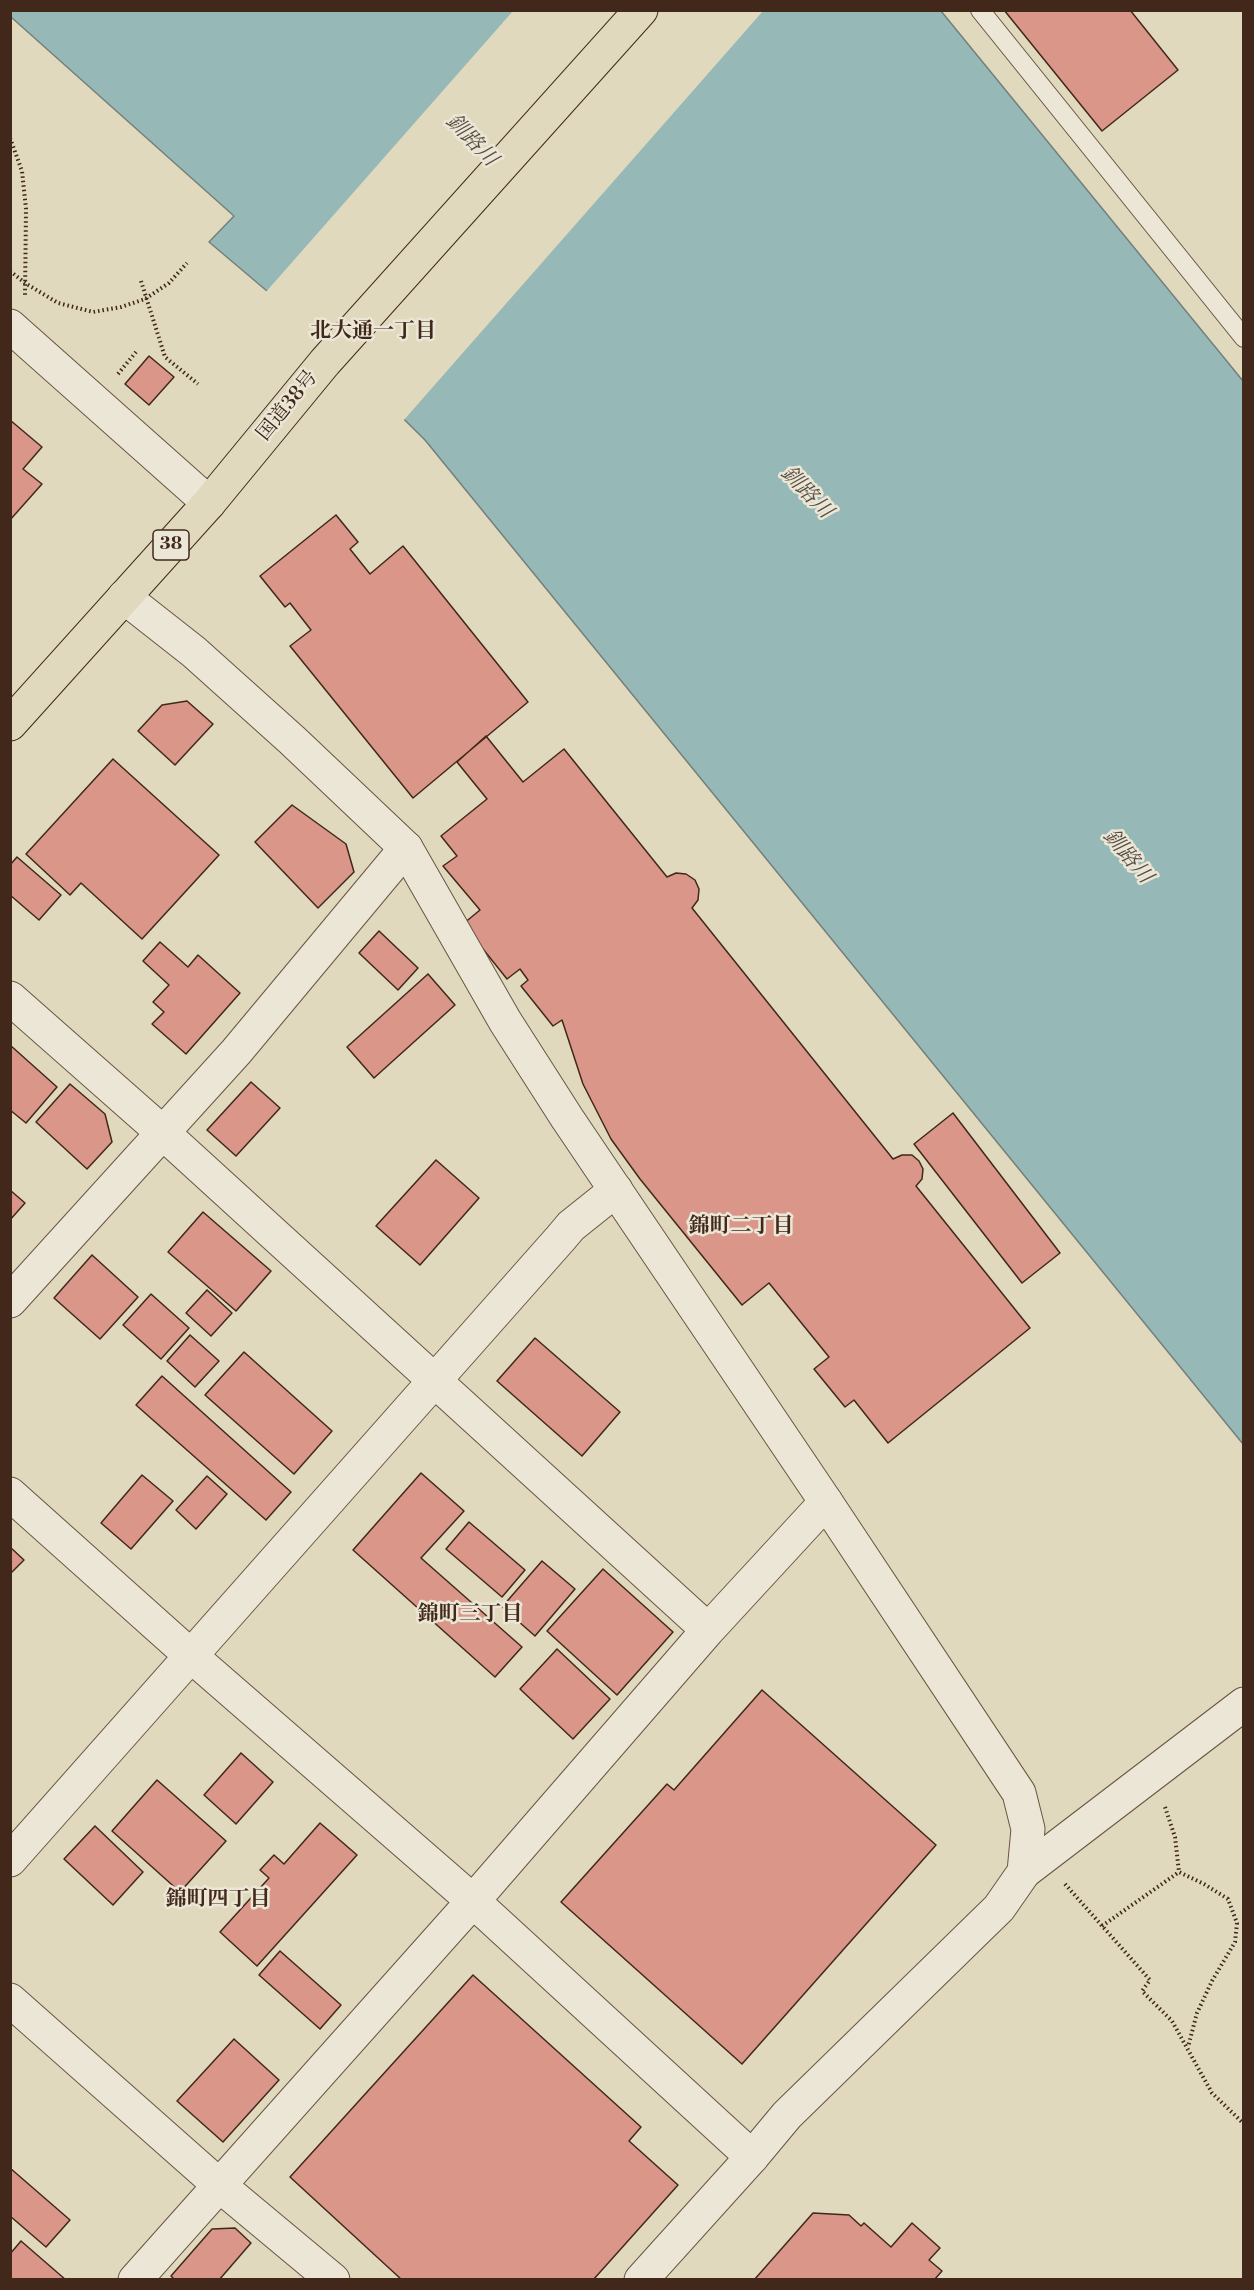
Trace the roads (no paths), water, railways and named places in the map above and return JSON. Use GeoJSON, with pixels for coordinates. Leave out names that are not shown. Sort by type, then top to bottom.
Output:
{"type":"FeatureCollection","features":[{"type":"Feature","properties":{"kind":"highway","name":"国道38号"},"geometry":{"type":"LineString","coordinates":[[10,724],[209,503],[325,362],[641,10]]}},
{"type":"Feature","properties":{"kind":"street"},"geometry":{"type":"LineString","coordinates":[[17,332],[209,503]]}},
{"type":"Feature","properties":{"kind":"street"},"geometry":{"type":"LineString","coordinates":[[124,597],[194,652],[284,732],[406,848],[504,1021],[1019,1793],[1033,1865]]}},
{"type":"Feature","properties":{"kind":"street"},"geometry":{"type":"LineString","coordinates":[[10,1301],[236,1052],[406,848]]}},
{"type":"Feature","properties":{"kind":"street"},"geometry":{"type":"LineString","coordinates":[[10,998],[162,1131],[708,1630]]}},
{"type":"Feature","properties":{"kind":"street"},"geometry":{"type":"LineString","coordinates":[[10,1860],[571,1226],[616,1190]]}},
{"type":"Feature","properties":{"kind":"street"},"geometry":{"type":"LineString","coordinates":[[10,1494],[190,1655],[473,1901],[752,2157]]}},
{"type":"Feature","properties":{"kind":"street"},"geometry":{"type":"LineString","coordinates":[[135,2280],[473,1901],[708,1630],[826,1502]]}},
{"type":"Feature","properties":{"kind":"street"},"geometry":{"type":"LineString","coordinates":[[641,2280],[787,2115],[999,1908],[1033,1865],[1244,1704]]}},
{"type":"Feature","properties":{"kind":"street"},"geometry":{"type":"LineString","coordinates":[[10,2000],[219,2185],[333,2280]]}},
{"type":"Feature","properties":{"kind":"lane"},"geometry":{"type":"LineString","coordinates":[[980,10],[1244,338]]}},
{"type":"Feature","properties":{"kind":"water","name":"釧路川"},"geometry":{"type":"Polygon","coordinates":[[[11,10],[941,11],[1243,381],[1243,1444],[425,440],[319,335],[209,242],[234,216],[11,17],[11,10]]]}},
{"type":"Feature","properties":{"kind":"district","name":"北大通一丁目"},"geometry":{"type":"Point","coordinates":[373,332]}},
{"type":"Feature","properties":{"kind":"district","name":"錦町二丁目"},"geometry":{"type":"Point","coordinates":[741,1227]}},
{"type":"Feature","properties":{"kind":"district","name":"錦町三丁目"},"geometry":{"type":"Point","coordinates":[470,1615]}},
{"type":"Feature","properties":{"kind":"district","name":"錦町四丁目"},"geometry":{"type":"Point","coordinates":[218,1900]}}]}
